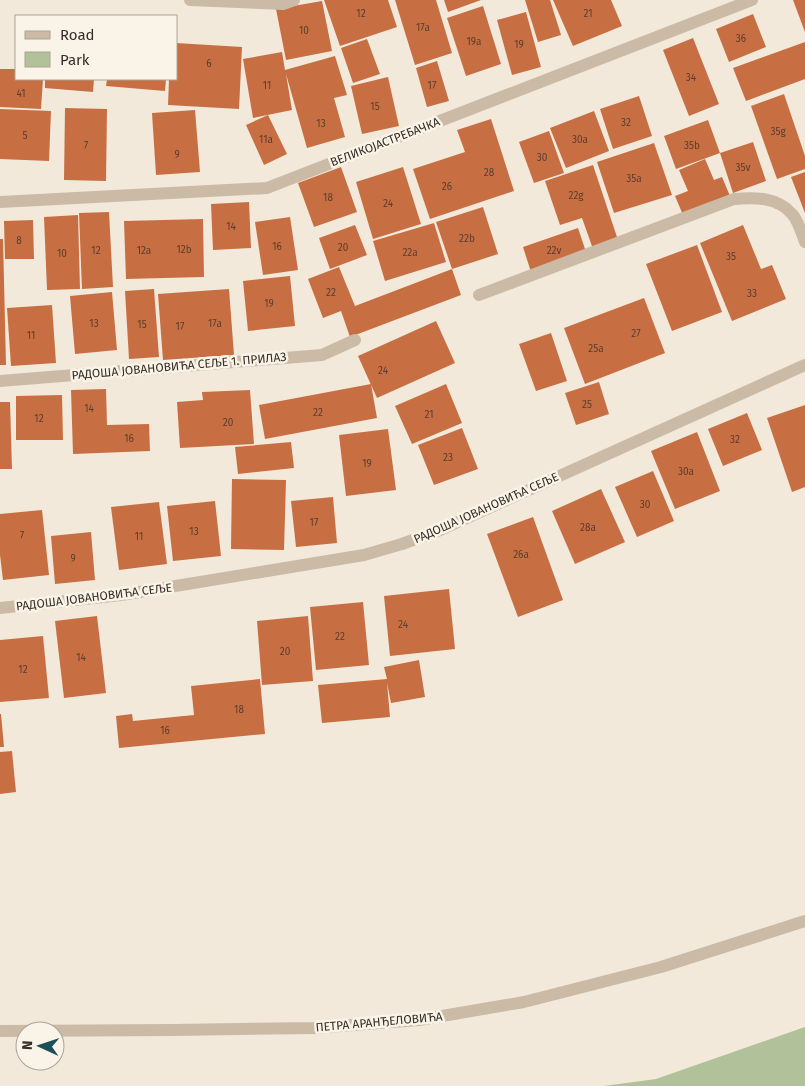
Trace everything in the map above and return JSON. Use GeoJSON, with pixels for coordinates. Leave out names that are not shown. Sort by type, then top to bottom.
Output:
{"type":"FeatureCollection","features":[{"type":"Feature","properties":{"kind":"street"},"geometry":{"type":"LineString","coordinates":[[190,0],[283,4],[294,0]]}},
{"type":"Feature","properties":{"kind":"street","name":"ВЕЛИКОЈАСТРЕБАЧКА"},"geometry":{"type":"LineString","coordinates":[[0,202],[267,188],[752,0]]}},
{"type":"Feature","properties":{"kind":"street"},"geometry":{"type":"LineString","coordinates":[[479,295],[734,199],[750,197],[766,199],[782,205],[793,214],[805,242]]}},
{"type":"Feature","properties":{"kind":"street","name":"РАДОША ЈОВАНОВИЋА СЕЉЕ 1. ПРИЛАЗ"},"geometry":{"type":"LineString","coordinates":[[0,381],[322,355],[355,340]]}},
{"type":"Feature","properties":{"kind":"street","name":"РАДОША ЈОВАНОВИЋА СЕЉЕ"},"geometry":{"type":"LineString","coordinates":[[0,608],[121,596],[364,555],[402,544],[440,530],[805,365]]}},
{"type":"Feature","properties":{"kind":"street","name":"ПЕТРА АРАНЂЕЛОВИЋА"},"geometry":{"type":"LineString","coordinates":[[0,1031],[304,1028],[420,1020],[524,1002],[660,967],[805,921]]}},
{"type":"Feature","properties":{"kind":"green space"},"geometry":{"type":"Polygon","coordinates":[[[805,1027],[805,1086],[604,1086],[656,1079],[805,1027]]]}},
{"type":"Feature","properties":{"kind":"building"},"geometry":{"type":"Polygon","coordinates":[[[324,0],[388,0],[397,27],[340,46],[324,0]]]}},
{"type":"Feature","properties":{"kind":"building"},"geometry":{"type":"Polygon","coordinates":[[[395,0],[436,0],[452,53],[415,65],[395,0]]]}},
{"type":"Feature","properties":{"kind":"building"},"geometry":{"type":"Polygon","coordinates":[[[444,0],[481,0],[448,12],[444,0]]]}},
{"type":"Feature","properties":{"kind":"building"},"geometry":{"type":"Polygon","coordinates":[[[525,0],[550,0],[561,35],[538,42],[525,0]]]}},
{"type":"Feature","properties":{"kind":"building"},"geometry":{"type":"Polygon","coordinates":[[[553,0],[611,0],[622,26],[573,46],[553,0]]]}},
{"type":"Feature","properties":{"kind":"building"},"geometry":{"type":"Polygon","coordinates":[[[793,0],[805,0],[805,32],[793,0]]]}},
{"type":"Feature","properties":{"kind":"building"},"geometry":{"type":"Polygon","coordinates":[[[322,1],[332,51],[286,60],[276,9],[322,1]]]}},
{"type":"Feature","properties":{"kind":"building"},"geometry":{"type":"Polygon","coordinates":[[[483,6],[501,64],[466,76],[447,18],[483,6]]]}},
{"type":"Feature","properties":{"kind":"building"},"geometry":{"type":"Polygon","coordinates":[[[526,12],[541,67],[512,75],[497,20],[526,12]]]}},
{"type":"Feature","properties":{"kind":"building"},"geometry":{"type":"Polygon","coordinates":[[[753,14],[766,47],[729,62],[716,29],[753,14]]]}},
{"type":"Feature","properties":{"kind":"building"},"geometry":{"type":"Polygon","coordinates":[[[693,38],[719,104],[689,116],[663,50],[693,38]]]}},
{"type":"Feature","properties":{"kind":"building"},"geometry":{"type":"Polygon","coordinates":[[[367,39],[380,74],[353,83],[341,48],[367,39]]]}},
{"type":"Feature","properties":{"kind":"building"},"geometry":{"type":"Polygon","coordinates":[[[805,42],[805,79],[746,101],[733,68],[805,42]]]}},
{"type":"Feature","properties":{"kind":"building"},"geometry":{"type":"Polygon","coordinates":[[[178,43],[242,47],[239,109],[168,105],[169,80],[178,80],[178,43]]]}},
{"type":"Feature","properties":{"kind":"building"},"geometry":{"type":"Polygon","coordinates":[[[282,52],[285,70],[335,56],[347,95],[334,98],[345,137],[307,148],[286,74],[292,110],[253,118],[243,59],[282,52]]]}},
{"type":"Feature","properties":{"kind":"building"},"geometry":{"type":"Polygon","coordinates":[[[437,61],[449,101],[427,107],[416,68],[437,61]]]}},
{"type":"Feature","properties":{"kind":"building"},"geometry":{"type":"Polygon","coordinates":[[[0,69],[15,69],[15,80],[43,80],[41,109],[0,107],[0,69]]]}},
{"type":"Feature","properties":{"kind":"building"},"geometry":{"type":"Polygon","coordinates":[[[388,77],[399,126],[362,134],[351,86],[388,77]]]}},
{"type":"Feature","properties":{"kind":"building"},"geometry":{"type":"Polygon","coordinates":[[[45,80],[94,80],[93,92],[45,88],[45,80]]]}},
{"type":"Feature","properties":{"kind":"building"},"geometry":{"type":"Polygon","coordinates":[[[107,80],[166,80],[165,91],[106,86],[107,80]]]}},
{"type":"Feature","properties":{"kind":"building"},"geometry":{"type":"Polygon","coordinates":[[[784,94],[805,156],[805,169],[777,179],[751,106],[784,94]]]}},
{"type":"Feature","properties":{"kind":"building"},"geometry":{"type":"Polygon","coordinates":[[[639,96],[652,136],[613,149],[600,109],[639,96]]]}},
{"type":"Feature","properties":{"kind":"building"},"geometry":{"type":"Polygon","coordinates":[[[65,108],[107,109],[106,181],[64,180],[65,108]]]}},
{"type":"Feature","properties":{"kind":"building"},"geometry":{"type":"Polygon","coordinates":[[[0,109],[51,111],[49,161],[0,159],[0,109]]]}},
{"type":"Feature","properties":{"kind":"building"},"geometry":{"type":"Polygon","coordinates":[[[195,110],[200,172],[156,175],[152,113],[195,110]]]}},
{"type":"Feature","properties":{"kind":"building"},"geometry":{"type":"Polygon","coordinates":[[[594,111],[609,151],[566,168],[550,128],[594,111]]]}},
{"type":"Feature","properties":{"kind":"building"},"geometry":{"type":"Polygon","coordinates":[[[268,115],[287,154],[264,165],[246,125],[268,115]]]}},
{"type":"Feature","properties":{"kind":"building"},"geometry":{"type":"Polygon","coordinates":[[[491,119],[514,191],[430,219],[413,169],[465,152],[457,130],[491,119]]]}},
{"type":"Feature","properties":{"kind":"building"},"geometry":{"type":"Polygon","coordinates":[[[708,120],[720,153],[676,169],[664,136],[708,120]]]}},
{"type":"Feature","properties":{"kind":"building"},"geometry":{"type":"Polygon","coordinates":[[[549,131],[564,173],[534,183],[519,142],[549,131]]]}},
{"type":"Feature","properties":{"kind":"building"},"geometry":{"type":"Polygon","coordinates":[[[753,142],[766,181],[733,193],[720,153],[753,142]]]}},
{"type":"Feature","properties":{"kind":"building"},"geometry":{"type":"Polygon","coordinates":[[[654,143],[672,195],[614,213],[597,162],[654,143]]]}},
{"type":"Feature","properties":{"kind":"building"},"geometry":{"type":"Polygon","coordinates":[[[705,159],[714,180],[722,177],[730,196],[683,215],[675,196],[688,191],[679,170],[705,159]]]}},
{"type":"Feature","properties":{"kind":"building"},"geometry":{"type":"Polygon","coordinates":[[[593,165],[618,240],[593,249],[582,218],[560,225],[545,181],[593,165]]]}},
{"type":"Feature","properties":{"kind":"building"},"geometry":{"type":"Polygon","coordinates":[[[341,167],[357,212],[314,227],[298,183],[341,167]]]}},
{"type":"Feature","properties":{"kind":"building"},"geometry":{"type":"Polygon","coordinates":[[[403,167],[421,224],[373,239],[356,182],[403,167]]]}},
{"type":"Feature","properties":{"kind":"building"},"geometry":{"type":"Polygon","coordinates":[[[805,172],[805,213],[791,177],[805,172]]]}},
{"type":"Feature","properties":{"kind":"building"},"geometry":{"type":"Polygon","coordinates":[[[249,202],[251,248],[213,250],[211,204],[249,202]]]}},
{"type":"Feature","properties":{"kind":"building"},"geometry":{"type":"Polygon","coordinates":[[[483,207],[498,254],[452,269],[436,222],[483,207]]]}},
{"type":"Feature","properties":{"kind":"building"},"geometry":{"type":"Polygon","coordinates":[[[109,212],[113,287],[82,289],[79,213],[109,212]]]}},
{"type":"Feature","properties":{"kind":"building"},"geometry":{"type":"Polygon","coordinates":[[[78,215],[80,289],[47,290],[44,217],[78,215]]]}},
{"type":"Feature","properties":{"kind":"building"},"geometry":{"type":"Polygon","coordinates":[[[290,217],[298,270],[263,275],[255,222],[290,217]]]}},
{"type":"Feature","properties":{"kind":"building"},"geometry":{"type":"Polygon","coordinates":[[[203,219],[204,277],[126,279],[124,221],[203,219]]]}},
{"type":"Feature","properties":{"kind":"building"},"geometry":{"type":"Polygon","coordinates":[[[33,220],[34,259],[5,259],[4,221],[33,220]]]}},
{"type":"Feature","properties":{"kind":"building"},"geometry":{"type":"Polygon","coordinates":[[[434,223],[446,262],[385,281],[373,241],[434,223]]]}},
{"type":"Feature","properties":{"kind":"building"},"geometry":{"type":"Polygon","coordinates":[[[355,225],[367,255],[330,269],[319,238],[355,225]]]}},
{"type":"Feature","properties":{"kind":"building"},"geometry":{"type":"Polygon","coordinates":[[[743,225],[761,269],[772,265],[786,299],[732,321],[700,243],[743,225]]]}},
{"type":"Feature","properties":{"kind":"building"},"geometry":{"type":"Polygon","coordinates":[[[578,228],[586,252],[531,272],[523,247],[578,228]]]}},
{"type":"Feature","properties":{"kind":"building"},"geometry":{"type":"Polygon","coordinates":[[[0,239],[3,239],[6,365],[0,365],[0,239]]]}},
{"type":"Feature","properties":{"kind":"building"},"geometry":{"type":"Polygon","coordinates":[[[697,245],[722,312],[672,331],[646,264],[697,245]]]}},
{"type":"Feature","properties":{"kind":"building"},"geometry":{"type":"Polygon","coordinates":[[[339,267],[355,306],[452,269],[461,295],[350,337],[341,311],[323,318],[308,279],[339,267]]]}},
{"type":"Feature","properties":{"kind":"building"},"geometry":{"type":"Polygon","coordinates":[[[290,276],[295,326],[248,331],[243,281],[290,276]]]}},
{"type":"Feature","properties":{"kind":"building"},"geometry":{"type":"Polygon","coordinates":[[[154,289],[159,357],[129,359],[125,291],[154,289]]]}},
{"type":"Feature","properties":{"kind":"building"},"geometry":{"type":"Polygon","coordinates":[[[229,289],[234,355],[163,360],[158,294],[229,289]]]}},
{"type":"Feature","properties":{"kind":"building"},"geometry":{"type":"Polygon","coordinates":[[[112,292],[117,350],[75,354],[70,296],[112,292]]]}},
{"type":"Feature","properties":{"kind":"building"},"geometry":{"type":"Polygon","coordinates":[[[644,298],[665,353],[585,384],[564,328],[644,298]]]}},
{"type":"Feature","properties":{"kind":"building"},"geometry":{"type":"Polygon","coordinates":[[[52,305],[56,363],[11,366],[7,308],[52,305]]]}},
{"type":"Feature","properties":{"kind":"building"},"geometry":{"type":"Polygon","coordinates":[[[436,321],[455,363],[377,398],[358,356],[436,321]]]}},
{"type":"Feature","properties":{"kind":"building"},"geometry":{"type":"Polygon","coordinates":[[[551,333],[567,381],[536,391],[519,344],[551,333]]]}},
{"type":"Feature","properties":{"kind":"building"},"geometry":{"type":"Polygon","coordinates":[[[599,382],[609,414],[576,425],[565,393],[599,382]]]}},
{"type":"Feature","properties":{"kind":"building"},"geometry":{"type":"Polygon","coordinates":[[[371,384],[377,418],[265,439],[259,405],[371,384]]]}},
{"type":"Feature","properties":{"kind":"building"},"geometry":{"type":"Polygon","coordinates":[[[446,384],[462,423],[412,444],[395,406],[446,384]]]}},
{"type":"Feature","properties":{"kind":"building"},"geometry":{"type":"Polygon","coordinates":[[[106,389],[107,425],[149,424],[150,451],[73,454],[71,390],[106,389]]]}},
{"type":"Feature","properties":{"kind":"building"},"geometry":{"type":"Polygon","coordinates":[[[250,390],[254,444],[180,448],[177,402],[203,400],[202,392],[250,390]]]}},
{"type":"Feature","properties":{"kind":"building"},"geometry":{"type":"Polygon","coordinates":[[[62,395],[63,440],[16,440],[16,396],[62,395]]]}},
{"type":"Feature","properties":{"kind":"building"},"geometry":{"type":"Polygon","coordinates":[[[0,402],[10,402],[12,469],[0,469],[0,402]]]}},
{"type":"Feature","properties":{"kind":"building"},"geometry":{"type":"Polygon","coordinates":[[[805,405],[805,487],[792,492],[767,418],[805,405]]]}},
{"type":"Feature","properties":{"kind":"building"},"geometry":{"type":"Polygon","coordinates":[[[747,413],[762,450],[723,466],[708,429],[747,413]]]}},
{"type":"Feature","properties":{"kind":"building"},"geometry":{"type":"Polygon","coordinates":[[[462,428],[478,469],[434,485],[418,445],[462,428]]]}},
{"type":"Feature","properties":{"kind":"building"},"geometry":{"type":"Polygon","coordinates":[[[388,429],[396,490],[346,496],[339,435],[388,429]]]}},
{"type":"Feature","properties":{"kind":"building"},"geometry":{"type":"Polygon","coordinates":[[[697,432],[720,491],[675,509],[651,451],[697,432]]]}},
{"type":"Feature","properties":{"kind":"building"},"geometry":{"type":"Polygon","coordinates":[[[291,442],[294,468],[238,474],[235,447],[291,442]]]}},
{"type":"Feature","properties":{"kind":"building"},"geometry":{"type":"Polygon","coordinates":[[[653,471],[674,521],[637,537],[615,487],[653,471]]]}},
{"type":"Feature","properties":{"kind":"building"},"geometry":{"type":"Polygon","coordinates":[[[232,479],[286,480],[284,550],[231,549],[232,479]]]}},
{"type":"Feature","properties":{"kind":"building"},"geometry":{"type":"Polygon","coordinates":[[[601,489],[625,542],[575,564],[552,511],[601,489]]]}},
{"type":"Feature","properties":{"kind":"building"},"geometry":{"type":"Polygon","coordinates":[[[333,497],[337,543],[296,547],[291,501],[333,497]]]}},
{"type":"Feature","properties":{"kind":"building"},"geometry":{"type":"Polygon","coordinates":[[[215,501],[221,556],[173,561],[167,506],[215,501]]]}},
{"type":"Feature","properties":{"kind":"building"},"geometry":{"type":"Polygon","coordinates":[[[159,502],[167,564],[119,570],[111,507],[159,502]]]}},
{"type":"Feature","properties":{"kind":"building"},"geometry":{"type":"Polygon","coordinates":[[[42,510],[49,575],[3,580],[0,555],[0,514],[42,510]]]}},
{"type":"Feature","properties":{"kind":"building"},"geometry":{"type":"Polygon","coordinates":[[[533,517],[563,600],[518,617],[487,534],[533,517]]]}},
{"type":"Feature","properties":{"kind":"building"},"geometry":{"type":"Polygon","coordinates":[[[91,532],[95,580],[55,584],[51,536],[91,532]]]}},
{"type":"Feature","properties":{"kind":"building"},"geometry":{"type":"Polygon","coordinates":[[[449,589],[455,649],[390,656],[384,596],[449,589]]]}},
{"type":"Feature","properties":{"kind":"building"},"geometry":{"type":"Polygon","coordinates":[[[363,602],[369,665],[316,670],[310,607],[363,602]]]}},
{"type":"Feature","properties":{"kind":"building"},"geometry":{"type":"Polygon","coordinates":[[[97,616],[106,693],[64,698],[55,621],[97,616]]]}},
{"type":"Feature","properties":{"kind":"building"},"geometry":{"type":"Polygon","coordinates":[[[308,616],[313,681],[262,685],[257,621],[308,616]]]}},
{"type":"Feature","properties":{"kind":"building"},"geometry":{"type":"Polygon","coordinates":[[[43,636],[49,698],[0,702],[0,640],[43,636]]]}},
{"type":"Feature","properties":{"kind":"building"},"geometry":{"type":"Polygon","coordinates":[[[419,660],[425,697],[391,703],[387,683],[390,717],[322,723],[318,685],[387,679],[384,667],[419,660]]]}},
{"type":"Feature","properties":{"kind":"building"},"geometry":{"type":"Polygon","coordinates":[[[260,679],[265,734],[119,748],[116,716],[132,714],[133,721],[194,715],[191,686],[260,679]]]}},
{"type":"Feature","properties":{"kind":"building"},"geometry":{"type":"Polygon","coordinates":[[[1,714],[4,747],[0,747],[1,714]]]}},
{"type":"Feature","properties":{"kind":"building"},"geometry":{"type":"Polygon","coordinates":[[[12,751],[16,792],[0,794],[0,752],[12,751]]]}}]}
